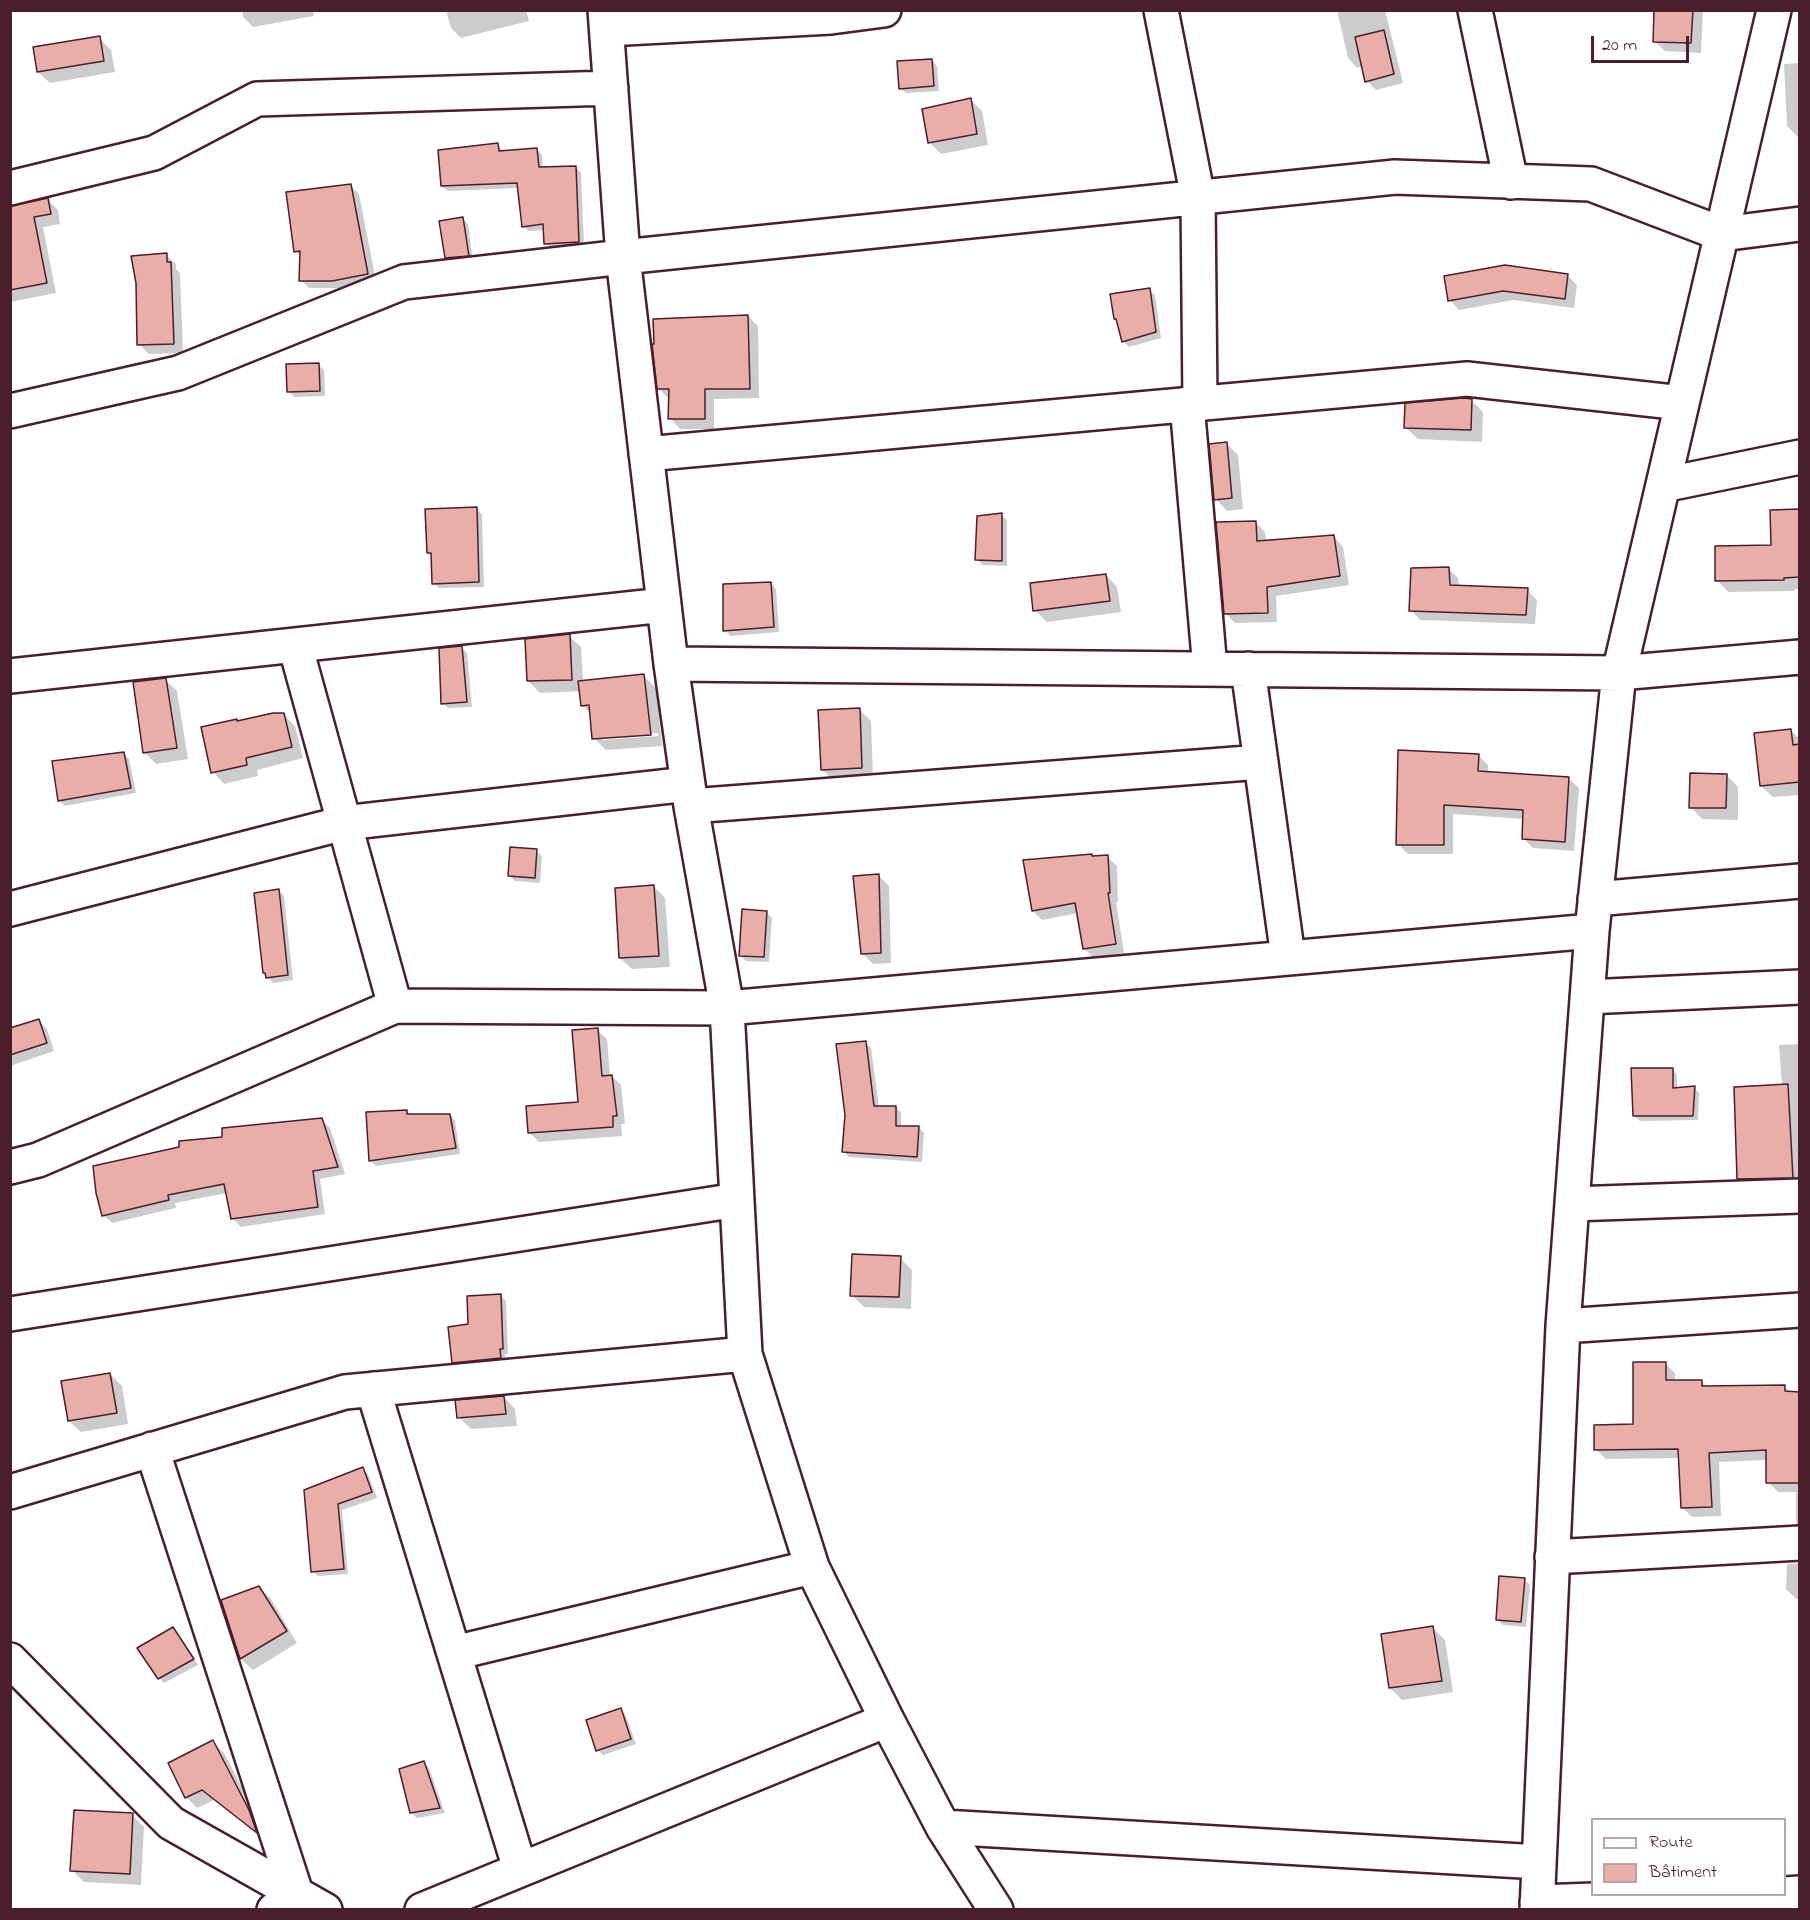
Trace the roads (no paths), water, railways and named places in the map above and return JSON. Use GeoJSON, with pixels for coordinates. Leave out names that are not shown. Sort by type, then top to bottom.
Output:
{"type":"FeatureCollection","features":[{"type":"Feature","properties":{"kind":"street"},"geometry":{"type":"LineString","coordinates":[[884,10],[831,17],[606,20],[623,257],[671,664],[689,795],[727,1008],[745,1354],[812,1567],[887,1720],[944,1827],[996,1910]]}},
{"type":"Feature","properties":{"kind":"street"},"geometry":{"type":"LineString","coordinates":[[1161,10],[1197,198],[1194,404],[1210,669]]}},
{"type":"Feature","properties":{"kind":"street"},"geometry":{"type":"LineString","coordinates":[[1475,10],[1511,182]]}},
{"type":"Feature","properties":{"kind":"street"},"geometry":{"type":"LineString","coordinates":[[1728,1896],[1537,1906],[1563,1326],[1592,931],[1619,673],[1774,10]]}},
{"type":"Feature","properties":{"kind":"street"},"geometry":{"type":"LineString","coordinates":[[10,188],[154,153],[257,99],[611,88]]}},
{"type":"Feature","properties":{"kind":"street"},"geometry":{"type":"LineString","coordinates":[[10,411],[178,373],[404,282],[623,257],[1395,177],[1591,184],[1722,234],[1800,224]]}},
{"type":"Feature","properties":{"kind":"street"},"geometry":{"type":"LineString","coordinates":[[646,454],[1467,378],[1682,403]]}},
{"type":"Feature","properties":{"kind":"street"},"geometry":{"type":"LineString","coordinates":[[1663,484],[1800,457]]}},
{"type":"Feature","properties":{"kind":"street"},"geometry":{"type":"LineString","coordinates":[[10,676],[664,605]]}},
{"type":"Feature","properties":{"kind":"street"},"geometry":{"type":"LineString","coordinates":[[295,645],[394,1006]]}},
{"type":"Feature","properties":{"kind":"street"},"geometry":{"type":"LineString","coordinates":[[671,664],[1619,673],[1800,657]]}},
{"type":"Feature","properties":{"kind":"street"},"geometry":{"type":"LineString","coordinates":[[1248,669],[1288,957]]}},
{"type":"Feature","properties":{"kind":"street"},"geometry":{"type":"LineString","coordinates":[[10,909],[344,823],[689,795],[1261,762]]}},
{"type":"Feature","properties":{"kind":"street"},"geometry":{"type":"LineString","coordinates":[[1595,899],[1800,881]]}},
{"type":"Feature","properties":{"kind":"street"},"geometry":{"type":"LineString","coordinates":[[10,1167],[38,1160],[394,1006],[727,1008],[1592,931]]}},
{"type":"Feature","properties":{"kind":"street"},"geometry":{"type":"LineString","coordinates":[[1587,997],[1800,987]]}},
{"type":"Feature","properties":{"kind":"street"},"geometry":{"type":"LineString","coordinates":[[1572,1204],[1800,1196]]}},
{"type":"Feature","properties":{"kind":"street"},"geometry":{"type":"LineString","coordinates":[[10,1314],[737,1200]]}},
{"type":"Feature","properties":{"kind":"street"},"geometry":{"type":"LineString","coordinates":[[1563,1326],[1800,1310]]}},
{"type":"Feature","properties":{"kind":"street"},"geometry":{"type":"LineString","coordinates":[[10,1492],[345,1392],[745,1354]]}},
{"type":"Feature","properties":{"kind":"street"},"geometry":{"type":"LineString","coordinates":[[373,1389],[520,1869]]}},
{"type":"Feature","properties":{"kind":"street"},"geometry":{"type":"LineString","coordinates":[[152,1449],[285,1901]]}},
{"type":"Feature","properties":{"kind":"street"},"geometry":{"type":"LineString","coordinates":[[1552,1557],[1800,1543]]}},
{"type":"Feature","properties":{"kind":"street"},"geometry":{"type":"LineString","coordinates":[[454,1653],[812,1567]]}},
{"type":"Feature","properties":{"kind":"street"},"geometry":{"type":"LineString","coordinates":[[10,1660],[171,1823],[285,1901],[325,1910]]}},
{"type":"Feature","properties":{"kind":"street"},"geometry":{"type":"LineString","coordinates":[[422,1910],[887,1720]]}},
{"type":"Feature","properties":{"kind":"street"},"geometry":{"type":"LineString","coordinates":[[944,1827],[1539,1862]]}}]}
